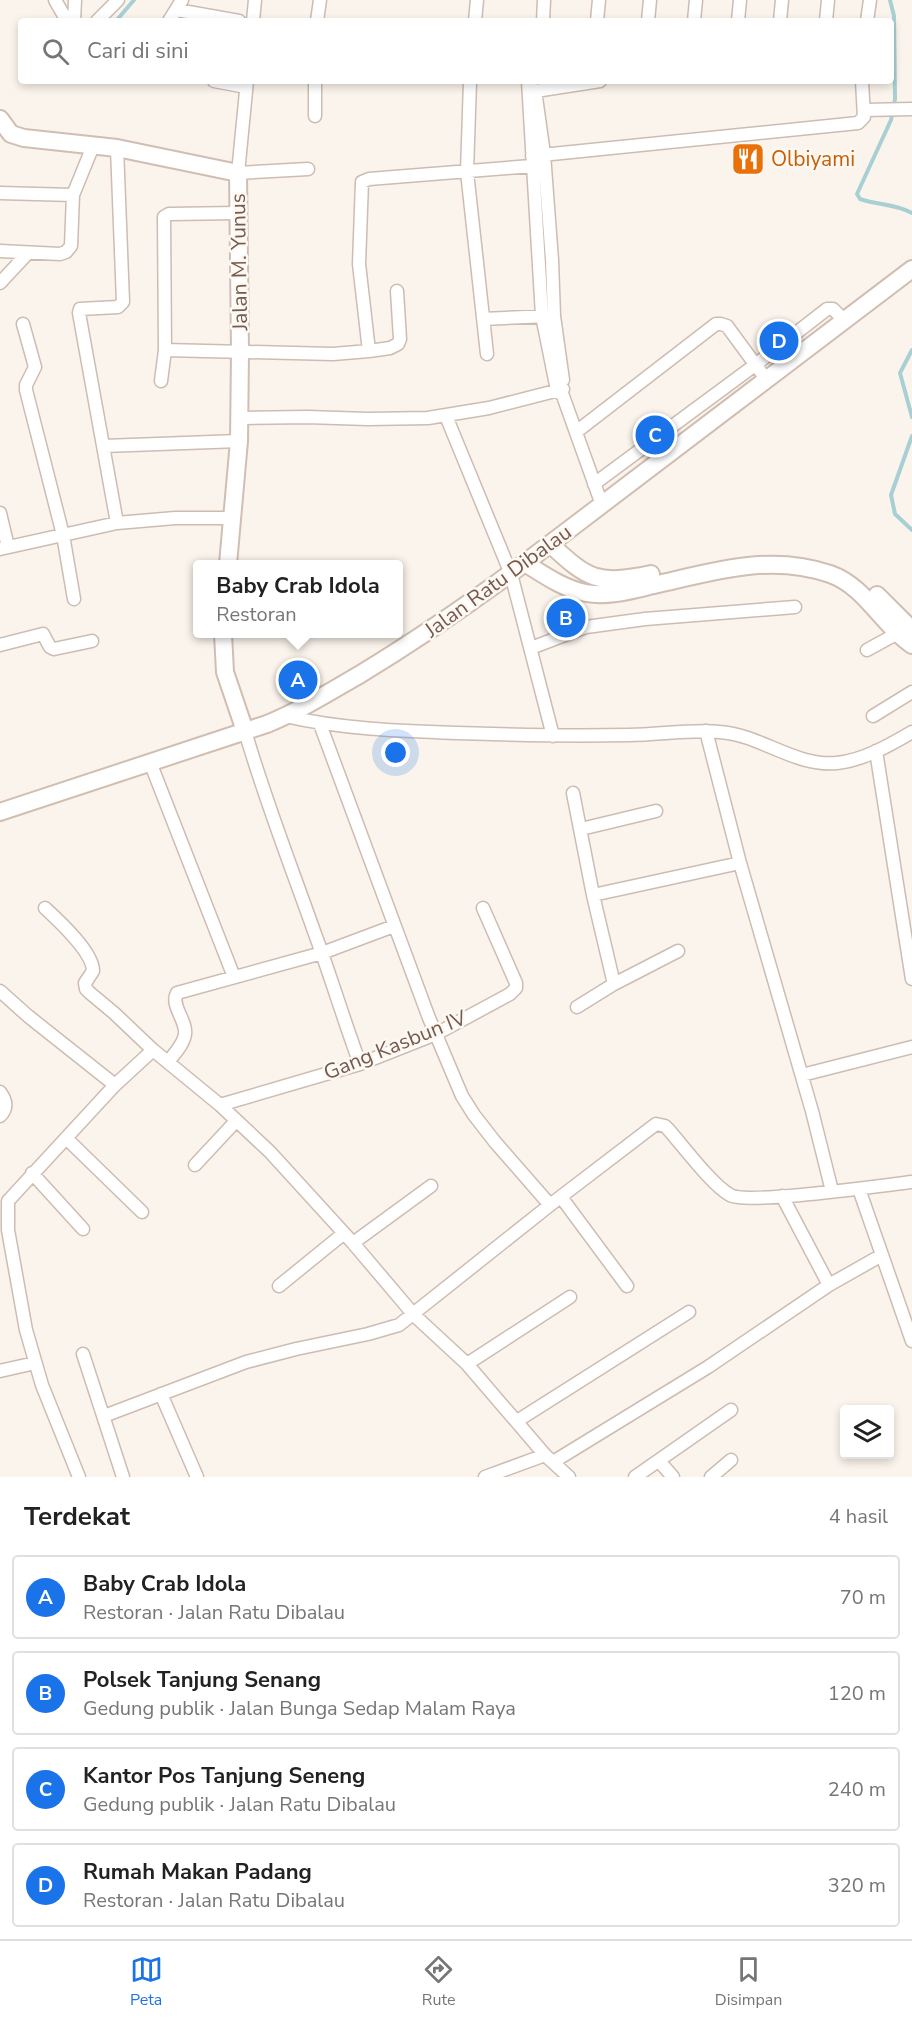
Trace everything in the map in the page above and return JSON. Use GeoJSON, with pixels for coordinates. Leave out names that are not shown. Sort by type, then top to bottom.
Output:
{"type":"FeatureCollection","features":[{"type":"Feature","properties":{"kind":"street"},"geometry":{"type":"LineString","coordinates":[[55,0],[64,18]]}},
{"type":"Feature","properties":{"kind":"street"},"geometry":{"type":"LineString","coordinates":[[74,18],[75,0]]}},
{"type":"Feature","properties":{"kind":"street"},"geometry":{"type":"LineString","coordinates":[[100,18],[118,0]]}},
{"type":"Feature","properties":{"kind":"street"},"geometry":{"type":"LineString","coordinates":[[253,18],[255,0]]}},
{"type":"Feature","properties":{"kind":"street"},"geometry":{"type":"LineString","coordinates":[[318,18],[320,0]]}},
{"type":"Feature","properties":{"kind":"street"},"geometry":{"type":"LineString","coordinates":[[475,18],[477,0]]}},
{"type":"Feature","properties":{"kind":"street"},"geometry":{"type":"LineString","coordinates":[[536,18],[537,0]]}},
{"type":"Feature","properties":{"kind":"street"},"geometry":{"type":"LineString","coordinates":[[543,18],[544,0]]}},
{"type":"Feature","properties":{"kind":"street"},"geometry":{"type":"LineString","coordinates":[[597,18],[599,0]]}},
{"type":"Feature","properties":{"kind":"street"},"geometry":{"type":"LineString","coordinates":[[648,18],[650,0]]}},
{"type":"Feature","properties":{"kind":"street"},"geometry":{"type":"LineString","coordinates":[[694,18],[696,0]]}},
{"type":"Feature","properties":{"kind":"street"},"geometry":{"type":"LineString","coordinates":[[738,18],[740,0]]}},
{"type":"Feature","properties":{"kind":"street"},"geometry":{"type":"LineString","coordinates":[[780,18],[782,0]]}},
{"type":"Feature","properties":{"kind":"street"},"geometry":{"type":"LineString","coordinates":[[826,18],[828,0]]}},
{"type":"Feature","properties":{"kind":"street"},"geometry":{"type":"LineString","coordinates":[[867,18],[870,0]]}},
{"type":"Feature","properties":{"kind":"street"},"geometry":{"type":"LineString","coordinates":[[171,18],[180,5],[228,18]]}},
{"type":"Feature","properties":{"kind":"street"},"geometry":{"type":"LineString","coordinates":[[247,84],[238,173],[308,169]]}},
{"type":"Feature","properties":{"kind":"street"},"geometry":{"type":"LineString","coordinates":[[315,84],[315,116]]}},
{"type":"Feature","properties":{"kind":"street"},"geometry":{"type":"LineString","coordinates":[[470,84],[467,172],[487,354]]}},
{"type":"Feature","properties":{"kind":"street"},"geometry":{"type":"LineString","coordinates":[[559,84],[532,86],[548,316],[561,391],[602,506]]}},
{"type":"Feature","properties":{"kind":"street"},"geometry":{"type":"LineString","coordinates":[[369,351],[359,264],[361,184],[369,179],[467,172],[538,160],[858,123],[864,117],[862,84]]}},
{"type":"Feature","properties":{"kind":"street"},"geometry":{"type":"LineString","coordinates":[[864,110],[907,108]]}},
{"type":"Feature","properties":{"kind":"street","name":"Jalan M. Yunus"},"geometry":{"type":"LineString","coordinates":[[0,118],[10,134],[24,138],[117,148],[238,173],[239,441],[228,560]]}},
{"type":"Feature","properties":{"kind":"street"},"geometry":{"type":"LineString","coordinates":[[0,251],[60,254],[69,250],[73,195],[93,146]]}},
{"type":"Feature","properties":{"kind":"street"},"geometry":{"type":"LineString","coordinates":[[117,148],[123,302],[118,307],[80,309],[79,313],[117,523]]}},
{"type":"Feature","properties":{"kind":"street"},"geometry":{"type":"LineString","coordinates":[[0,193],[73,195]]}},
{"type":"Feature","properties":{"kind":"street"},"geometry":{"type":"LineString","coordinates":[[161,381],[165,350],[164,217],[169,214],[238,213]]}},
{"type":"Feature","properties":{"kind":"street"},"geometry":{"type":"LineString","coordinates":[[0,284],[28,253]]}},
{"type":"Feature","properties":{"kind":"street","name":"Jalan Ratu Dibalau"},"geometry":{"type":"LineString","coordinates":[[0,812],[245,731],[304,707],[428,632],[511,574],[602,506],[760,372],[844,320],[912,269]]}},
{"type":"Feature","properties":{"kind":"street"},"geometry":{"type":"LineString","coordinates":[[165,350],[333,354],[390,348],[398,344],[400,339],[397,291]]}},
{"type":"Feature","properties":{"kind":"street"},"geometry":{"type":"LineString","coordinates":[[483,319],[548,316]]}},
{"type":"Feature","properties":{"kind":"street"},"geometry":{"type":"LineString","coordinates":[[23,324],[35,367],[26,385],[26,390],[63,535],[74,599]]}},
{"type":"Feature","properties":{"kind":"street"},"geometry":{"type":"LineString","coordinates":[[576,432],[716,324],[727,326],[760,372],[594,484]]}},
{"type":"Feature","properties":{"kind":"street"},"geometry":{"type":"LineString","coordinates":[[239,418],[398,419],[446,416],[561,391]]}},
{"type":"Feature","properties":{"kind":"street"},"geometry":{"type":"LineString","coordinates":[[446,416],[511,574],[553,736]]}},
{"type":"Feature","properties":{"kind":"street"},"geometry":{"type":"LineString","coordinates":[[104,446],[239,441]]}},
{"type":"Feature","properties":{"kind":"street"},"geometry":{"type":"LineString","coordinates":[[0,513],[4,548],[117,523],[175,518],[233,518]]}},
{"type":"Feature","properties":{"kind":"street"},"geometry":{"type":"LineString","coordinates":[[550,544],[586,574],[612,580],[760,554],[823,561],[839,567],[865,583],[905,631],[912,645]]}},
{"type":"Feature","properties":{"kind":"street"},"geometry":{"type":"LineString","coordinates":[[525,563],[561,585],[596,594],[629,591],[739,566],[784,565],[818,570],[832,574],[847,583],[905,631]]}},
{"type":"Feature","properties":{"kind":"street"},"geometry":{"type":"LineString","coordinates":[[531,648],[557,637],[597,625],[795,607]]}},
{"type":"Feature","properties":{"kind":"street"},"geometry":{"type":"LineString","coordinates":[[867,650],[905,631]]}},
{"type":"Feature","properties":{"kind":"street"},"geometry":{"type":"LineString","coordinates":[[0,645],[43,634],[54,650],[92,641]]}},
{"type":"Feature","properties":{"kind":"street"},"geometry":{"type":"LineString","coordinates":[[223,638],[225,672],[261,785],[360,1064]]}},
{"type":"Feature","properties":{"kind":"street"},"geometry":{"type":"LineString","coordinates":[[873,716],[912,692]]}},
{"type":"Feature","properties":{"kind":"street"},"geometry":{"type":"LineString","coordinates":[[285,716],[320,724],[437,732],[553,736],[706,731],[733,734],[811,762],[837,763],[876,751],[912,732]]}},
{"type":"Feature","properties":{"kind":"street"},"geometry":{"type":"LineString","coordinates":[[320,724],[394,926],[462,1096],[495,1142],[550,1205]]}},
{"type":"Feature","properties":{"kind":"street"},"geometry":{"type":"LineString","coordinates":[[706,731],[740,863],[802,1075],[832,1191]]}},
{"type":"Feature","properties":{"kind":"street"},"geometry":{"type":"LineString","coordinates":[[876,751],[912,979]]}},
{"type":"Feature","properties":{"kind":"street"},"geometry":{"type":"LineString","coordinates":[[150,762],[234,977]]}},
{"type":"Feature","properties":{"kind":"street"},"geometry":{"type":"LineString","coordinates":[[573,794],[614,984]]}},
{"type":"Feature","properties":{"kind":"street"},"geometry":{"type":"LineString","coordinates":[[581,829],[657,811]]}},
{"type":"Feature","properties":{"kind":"street"},"geometry":{"type":"LineString","coordinates":[[593,895],[740,863]]}},
{"type":"Feature","properties":{"kind":"street"},"geometry":{"type":"LineString","coordinates":[[45,908],[83,948],[92,961],[93,970],[85,983],[88,991],[114,1012],[153,1050],[219,1104],[270,1152],[414,1315],[467,1364],[549,1459],[568,1477]]}},
{"type":"Feature","properties":{"kind":"street","name":"Gang Kasbun IV"},"geometry":{"type":"LineString","coordinates":[[219,1104],[360,1064],[436,1034],[510,994],[516,988],[513,974],[483,908]]}},
{"type":"Feature","properties":{"kind":"street"},"geometry":{"type":"LineString","coordinates":[[168,1062],[185,1035],[175,1000],[177,993],[322,953],[394,926]]}},
{"type":"Feature","properties":{"kind":"street"},"geometry":{"type":"LineString","coordinates":[[577,1007],[614,984],[678,951]]}},
{"type":"Feature","properties":{"kind":"street"},"geometry":{"type":"LineString","coordinates":[[0,992],[115,1085]]}},
{"type":"Feature","properties":{"kind":"street"},"geometry":{"type":"LineString","coordinates":[[802,1075],[912,1047]]}},
{"type":"Feature","properties":{"kind":"street"},"geometry":{"type":"LineString","coordinates":[[79,1477],[35,1363],[19,1299],[7,1209],[10,1197],[32,1173],[115,1085],[153,1050]]}},
{"type":"Feature","properties":{"kind":"street"},"geometry":{"type":"LineString","coordinates":[[0,1092],[5,1103],[5,1110],[0,1116]]}},
{"type":"Feature","properties":{"kind":"street"},"geometry":{"type":"LineString","coordinates":[[195,1165],[236,1121]]}},
{"type":"Feature","properties":{"kind":"street"},"geometry":{"type":"LineString","coordinates":[[104,1416],[246,1362],[399,1325],[656,1124],[665,1126],[714,1181],[732,1196],[751,1199],[912,1182]]}},
{"type":"Feature","properties":{"kind":"street"},"geometry":{"type":"LineString","coordinates":[[66,1138],[142,1212]]}},
{"type":"Feature","properties":{"kind":"street"},"geometry":{"type":"LineString","coordinates":[[32,1173],[84,1229]]}},
{"type":"Feature","properties":{"kind":"street"},"geometry":{"type":"LineString","coordinates":[[279,1286],[348,1238],[431,1186]]}},
{"type":"Feature","properties":{"kind":"street"},"geometry":{"type":"LineString","coordinates":[[859,1189],[912,1341]]}},
{"type":"Feature","properties":{"kind":"street"},"geometry":{"type":"LineString","coordinates":[[782,1196],[829,1286]]}},
{"type":"Feature","properties":{"kind":"street"},"geometry":{"type":"LineString","coordinates":[[561,1197],[627,1286]]}},
{"type":"Feature","properties":{"kind":"street"},"geometry":{"type":"LineString","coordinates":[[485,1477],[549,1459],[716,1362],[829,1286],[882,1255]]}},
{"type":"Feature","properties":{"kind":"street"},"geometry":{"type":"LineString","coordinates":[[467,1364],[570,1297]]}},
{"type":"Feature","properties":{"kind":"street"},"geometry":{"type":"LineString","coordinates":[[517,1421],[688,1312]]}},
{"type":"Feature","properties":{"kind":"street"},"geometry":{"type":"LineString","coordinates":[[84,1354],[123,1477]]}},
{"type":"Feature","properties":{"kind":"street"},"geometry":{"type":"LineString","coordinates":[[0,1371],[35,1363]]}},
{"type":"Feature","properties":{"kind":"street"},"geometry":{"type":"LineString","coordinates":[[161,1394],[196,1477]]}},
{"type":"Feature","properties":{"kind":"street"},"geometry":{"type":"LineString","coordinates":[[635,1477],[731,1410]]}},
{"type":"Feature","properties":{"kind":"street"},"geometry":{"type":"LineString","coordinates":[[711,1477],[731,1460]]}},
{"type":"Feature","properties":{"kind":"street"},"geometry":{"type":"LineString","coordinates":[[659,1461],[673,1477]]}},
{"type":"Feature","properties":{"kind":"waterway"},"geometry":{"type":"LineString","coordinates":[[119,18],[134,0]]}},
{"type":"Feature","properties":{"kind":"waterway"},"geometry":{"type":"LineString","coordinates":[[890,0],[894,16],[895,99],[891,120],[857,194],[860,199],[912,213]]}},
{"type":"Feature","properties":{"kind":"waterway"},"geometry":{"type":"LineString","coordinates":[[912,350],[900,373],[912,417]]}},
{"type":"Feature","properties":{"kind":"waterway"},"geometry":{"type":"LineString","coordinates":[[912,436],[891,495],[895,514],[912,530]]}},
{"type":"Feature","properties":{"kind":"place","name":"Olbiyami"},"geometry":{"type":"Point","coordinates":[748,159]}},
{"type":"Feature","properties":{"kind":"place","name":"Rumah Makan Padang"},"geometry":{"type":"Point","coordinates":[779,341]}},
{"type":"Feature","properties":{"kind":"place","name":"Kantor Pos Tanjung Seneng"},"geometry":{"type":"Point","coordinates":[655,435]}},
{"type":"Feature","properties":{"kind":"place","name":"Polsek Tanjung Senang"},"geometry":{"type":"Point","coordinates":[566,618]}},
{"type":"Feature","properties":{"kind":"place","name":"Baby Crab Idola"},"geometry":{"type":"Point","coordinates":[298,680]}}]}
